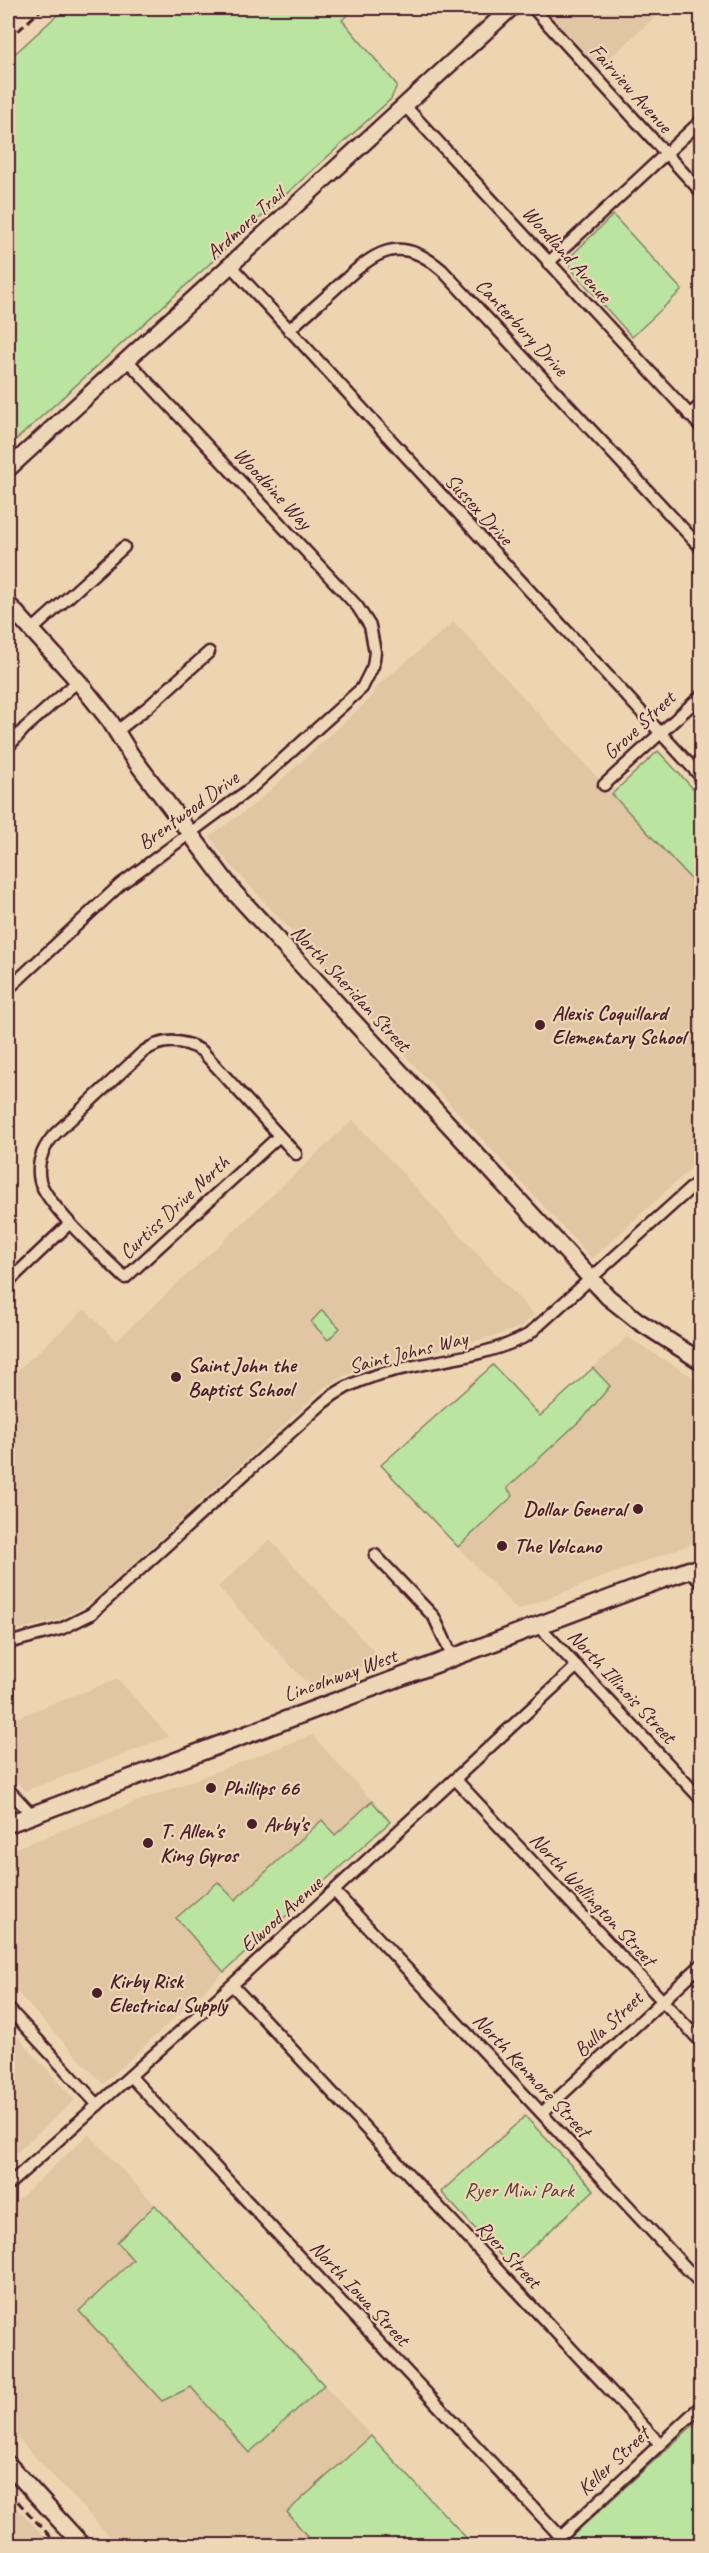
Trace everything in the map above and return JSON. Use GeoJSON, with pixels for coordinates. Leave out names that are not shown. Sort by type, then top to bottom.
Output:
{"type":"FeatureCollection","features":[{"type":"Feature","properties":{"kind":"main road","name":"Lincolnway West"},"geometry":{"type":"LineString","coordinates":[[8,1824],[697,1567]]}},
{"type":"Feature","properties":{"kind":"street","name":"Ardmore Trail"},"geometry":{"type":"LineString","coordinates":[[8,469],[511,8]]}},
{"type":"Feature","properties":{"kind":"street","name":"Fairview Avenue"},"geometry":{"type":"LineString","coordinates":[[533,8],[702,193]]}},
{"type":"Feature","properties":{"kind":"street","name":"Woodland Avenue"},"geometry":{"type":"LineString","coordinates":[[405,106],[702,428]]}},
{"type":"Feature","properties":{"kind":"street"},"geometry":{"type":"LineString","coordinates":[[548,263],[702,120]]}},
{"type":"Feature","properties":{"kind":"street","name":"Canterbury Drive"},"geometry":{"type":"LineString","coordinates":[[289,330],[373,256],[396,250],[420,255],[442,270],[702,549]]}},
{"type":"Feature","properties":{"kind":"street","name":"Sussex Drive"},"geometry":{"type":"LineString","coordinates":[[230,265],[702,778]]}},
{"type":"Feature","properties":{"kind":"street","name":"Woodbine Way"},"geometry":{"type":"LineString","coordinates":[[127,360],[357,606],[370,626],[375,652]]}},
{"type":"Feature","properties":{"kind":"street"},"geometry":{"type":"LineString","coordinates":[[690,415],[702,404]]}},
{"type":"Feature","properties":{"kind":"street"},"geometry":{"type":"LineString","coordinates":[[32,630],[124,547]]}},
{"type":"Feature","properties":{"kind":"street","name":"North Sheridan Street"},"geometry":{"type":"LineString","coordinates":[[8,604],[78,681],[117,731],[131,755],[189,835],[234,892],[591,1279],[622,1310],[702,1362]]}},
{"type":"Feature","properties":{"kind":"street"},"geometry":{"type":"LineString","coordinates":[[117,731],[148,707],[209,652]]}},
{"type":"Feature","properties":{"kind":"street","name":"Brentwood Drive"},"geometry":{"type":"LineString","coordinates":[[8,989],[121,884],[258,783],[353,697],[368,679],[375,652]]}},
{"type":"Feature","properties":{"kind":"street"},"geometry":{"type":"LineString","coordinates":[[8,747],[25,728],[78,681]]}},
{"type":"Feature","properties":{"kind":"street","name":"Grove Street"},"geometry":{"type":"LineString","coordinates":[[604,785],[702,694]]}},
{"type":"Feature","properties":{"kind":"street"},"geometry":{"type":"LineString","coordinates":[[8,1282],[70,1223],[43,1187],[39,1169],[44,1149],[55,1134],[154,1046],[174,1041],[184,1042],[202,1051],[296,1154]]}},
{"type":"Feature","properties":{"kind":"street","name":"Curtiss Drive North"},"geometry":{"type":"LineString","coordinates":[[70,1223],[125,1278],[279,1136]]}},
{"type":"Feature","properties":{"kind":"street","name":"Saint Johns Way"},"geometry":{"type":"LineString","coordinates":[[8,1642],[61,1629],[92,1614],[328,1399],[343,1388],[372,1377],[505,1346],[541,1325],[702,1178]]}},
{"type":"Feature","properties":{"kind":"street"},"geometry":{"type":"LineString","coordinates":[[375,1555],[434,1617],[453,1658]]}},
{"type":"Feature","properties":{"kind":"street"},"geometry":{"type":"LineString","coordinates":[[697,1567],[702,1584]]}},
{"type":"Feature","properties":{"kind":"street","name":"North Illinois Street"},"geometry":{"type":"LineString","coordinates":[[539,1626],[702,1800]]}},
{"type":"Feature","properties":{"kind":"street","name":"Elwood Avenue"},"geometry":{"type":"LineString","coordinates":[[8,2185],[131,2077],[334,1892],[577,1666]]}},
{"type":"Feature","properties":{"kind":"street","name":"North Wellington Street"},"geometry":{"type":"LineString","coordinates":[[456,1780],[702,2043]]}},
{"type":"Feature","properties":{"kind":"street"},"geometry":{"type":"LineString","coordinates":[[8,1789],[32,1815]]}},
{"type":"Feature","properties":{"kind":"street","name":"North Kenmore Street"},"geometry":{"type":"LineString","coordinates":[[334,1892],[702,2285]]}},
{"type":"Feature","properties":{"kind":"street","name":"Bulla Street"},"geometry":{"type":"LineString","coordinates":[[542,2113],[702,1964]]}},
{"type":"Feature","properties":{"kind":"street","name":"Ryer Street"},"geometry":{"type":"LineString","coordinates":[[232,1985],[660,2444]]}},
{"type":"Feature","properties":{"kind":"street"},"geometry":{"type":"LineString","coordinates":[[8,2008],[98,2105]]}},
{"type":"Feature","properties":{"kind":"street","name":"North Iowa Street"},"geometry":{"type":"LineString","coordinates":[[131,2077],[561,2537]]}},
{"type":"Feature","properties":{"kind":"street","name":"Keller Street"},"geometry":{"type":"LineString","coordinates":[[551,2546],[702,2405]]}},
{"type":"Feature","properties":{"kind":"street"},"geometry":{"type":"LineString","coordinates":[[8,2464],[83,2546]]}},
{"type":"Feature","properties":{"kind":"shaded area"},"geometry":{"type":"Polygon","coordinates":[[[544,8],[665,8],[599,68],[544,8]]]}},
{"type":"Feature","properties":{"kind":"shaded area","name":"Alexis Coquillard Elementary School"},"geometry":{"type":"Polygon","coordinates":[[[454,622],[701,890],[701,1159],[592,1259],[227,861],[210,836],[255,804],[370,699],[377,686],[454,622]]]}},
{"type":"Feature","properties":{"kind":"shaded area","name":"Saint John the Baptist School"},"geometry":{"type":"Polygon","coordinates":[[[353,1120],[534,1315],[521,1327],[498,1335],[346,1375],[325,1387],[98,1596],[58,1620],[8,1632],[8,1379],[85,1309],[116,1341],[353,1120]]]}},
{"type":"Feature","properties":{"kind":"shaded area"},"geometry":{"type":"Polygon","coordinates":[[[627,1337],[691,1376],[701,1386],[701,1540],[517,1610],[458,1547],[513,1497],[506,1489],[586,1415],[610,1386],[593,1368],[627,1337]]]}},
{"type":"Feature","properties":{"kind":"shaded area"},"geometry":{"type":"Polygon","coordinates":[[[269,1540],[381,1659],[310,1686],[218,1587],[269,1540]]]}},
{"type":"Feature","properties":{"kind":"shaded area"},"geometry":{"type":"Polygon","coordinates":[[[118,1679],[169,1737],[25,1791],[8,1772],[8,1721],[118,1679]]]}},
{"type":"Feature","properties":{"kind":"shaded area"},"geometry":{"type":"Polygon","coordinates":[[[312,1735],[372,1801],[335,1835],[322,1820],[234,1900],[176,1919],[224,1972],[103,2084],[8,1983],[8,1851],[312,1735]]]}},
{"type":"Feature","properties":{"kind":"shaded area"},"geometry":{"type":"Polygon","coordinates":[[[8,2027],[75,2100],[8,2160],[8,2027]]]}},
{"type":"Feature","properties":{"kind":"shaded area"},"geometry":{"type":"Polygon","coordinates":[[[89,2134],[155,2205],[117,2242],[134,2260],[79,2311],[161,2400],[191,2387],[249,2453],[324,2385],[473,2545],[118,2545],[8,2428],[8,2209],[89,2134]]]}},
{"type":"Feature","properties":{"kind":"shaded area"},"geometry":{"type":"Polygon","coordinates":[[[8,2498],[52,2545],[8,2545],[8,2498]]]}},
{"type":"Feature","properties":{"kind":"green space"},"geometry":{"type":"Polygon","coordinates":[[[65,8],[355,8],[342,20],[397,85],[391,99],[8,447],[8,60],[65,8]]]}},
{"type":"Feature","properties":{"kind":"green space"},"geometry":{"type":"Polygon","coordinates":[[[613,215],[682,290],[632,337],[571,269],[569,258],[613,215]]]}},
{"type":"Feature","properties":{"kind":"green space"},"geometry":{"type":"Polygon","coordinates":[[[658,751],[701,797],[701,890],[612,794],[658,751]]]}},
{"type":"Feature","properties":{"kind":"green space"},"geometry":{"type":"Polygon","coordinates":[[[322,1310],[340,1328],[328,1340],[311,1322],[322,1310]]]}},
{"type":"Feature","properties":{"kind":"green space"},"geometry":{"type":"Polygon","coordinates":[[[493,1365],[540,1416],[593,1368],[610,1386],[586,1415],[507,1488],[513,1496],[458,1547],[381,1465],[493,1365]]]}},
{"type":"Feature","properties":{"kind":"green space"},"geometry":{"type":"Polygon","coordinates":[[[372,1801],[390,1822],[224,1972],[176,1918],[218,1882],[235,1900],[322,1820],[335,1835],[372,1801]]]}},
{"type":"Feature","properties":{"kind":"green space","name":"Ryer Mini Park"},"geometry":{"type":"Polygon","coordinates":[[[525,2116],[594,2190],[511,2267],[441,2192],[525,2116]]]}},
{"type":"Feature","properties":{"kind":"green space"},"geometry":{"type":"Polygon","coordinates":[[[155,2205],[324,2385],[249,2453],[191,2387],[162,2401],[79,2311],[133,2260],[117,2242],[155,2205]]]}},
{"type":"Feature","properties":{"kind":"green space"},"geometry":{"type":"Polygon","coordinates":[[[701,2418],[701,2545],[562,2545],[701,2418]]]}},
{"type":"Feature","properties":{"kind":"green space"},"geometry":{"type":"Polygon","coordinates":[[[371,2436],[473,2545],[297,2545],[307,2536],[287,2512],[371,2436]]]}},
{"type":"Feature","properties":{"kind":"railway"},"geometry":{"type":"LineString","coordinates":[[8,40],[43,8]]}},
{"type":"Feature","properties":{"kind":"railway"},"geometry":{"type":"LineString","coordinates":[[8,2491],[59,2546]]}},
{"type":"Feature","properties":{"kind":"place","name":"Alexis Coquillard Elementary School"},"geometry":{"type":"Point","coordinates":[540,1025]}},
{"type":"Feature","properties":{"kind":"place","name":"Saint John the Baptist School"},"geometry":{"type":"Point","coordinates":[176,1377]}},
{"type":"Feature","properties":{"kind":"place","name":"Dollar General"},"geometry":{"type":"Point","coordinates":[638,1509]}},
{"type":"Feature","properties":{"kind":"place","name":"The Volcano"},"geometry":{"type":"Point","coordinates":[502,1546]}},
{"type":"Feature","properties":{"kind":"place","name":"Phillips 66"},"geometry":{"type":"Point","coordinates":[211,1788]}},
{"type":"Feature","properties":{"kind":"place","name":"Arby's"},"geometry":{"type":"Point","coordinates":[252,1824]}},
{"type":"Feature","properties":{"kind":"place","name":"T. Allen's King Gyros"},"geometry":{"type":"Point","coordinates":[148,1843]}},
{"type":"Feature","properties":{"kind":"place","name":"Kirby Risk Electrical Supply"},"geometry":{"type":"Point","coordinates":[97,1993]}}]}
